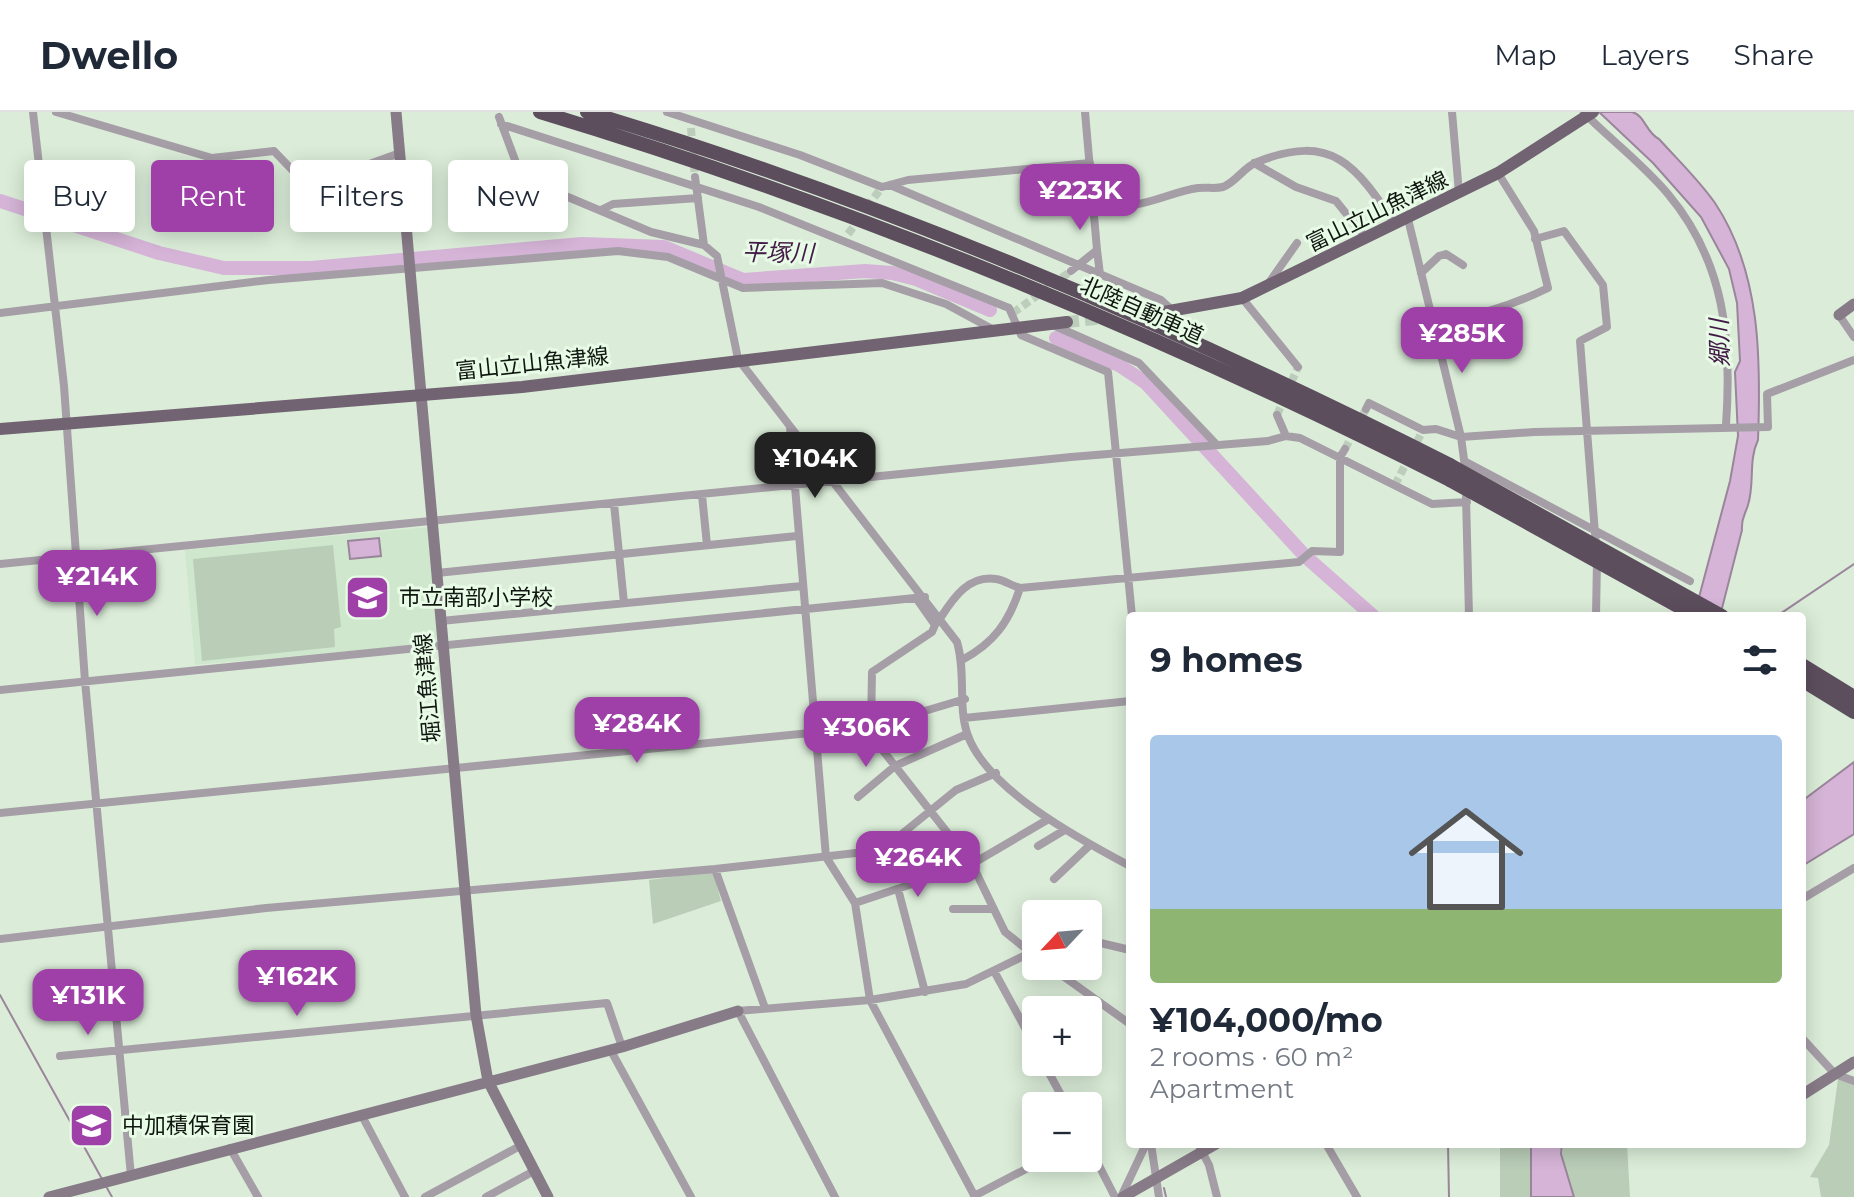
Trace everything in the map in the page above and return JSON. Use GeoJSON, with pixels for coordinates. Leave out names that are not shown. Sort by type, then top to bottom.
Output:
{"type":"FeatureCollection","features":[{"type":"Feature","properties":{"kind":"highway","name":"北陸自動車道"},"geometry":{"type":"LineString","coordinates":[[540,112],[789,193],[980,265],[1239,377],[1450,473],[1689,612]]}},
{"type":"Feature","properties":{"kind":"highway","name":"北陸自動車道"},"geometry":{"type":"LineString","coordinates":[[587,112],[809,186],[987,253],[1169,330],[1714,612]]}},
{"type":"Feature","properties":{"kind":"highway"},"geometry":{"type":"LineString","coordinates":[[1806,667],[1854,697]]}},
{"type":"Feature","properties":{"kind":"highway"},"geometry":{"type":"LineString","coordinates":[[1806,682],[1854,712]]}},
{"type":"Feature","properties":{"kind":"main road","name":"堀江魚津線"},"geometry":{"type":"LineString","coordinates":[[396,112],[476,1015],[488,1081],[548,1197]]}},
{"type":"Feature","properties":{"kind":"main road","name":"富山立山魚津線"},"geometry":{"type":"LineString","coordinates":[[1169,312],[1242,298],[1265,288],[1498,173],[1589,113]]}},
{"type":"Feature","properties":{"kind":"main road"},"geometry":{"type":"LineString","coordinates":[[1839,315],[1854,304]]}},
{"type":"Feature","properties":{"kind":"main road","name":"富山立山魚津線"},"geometry":{"type":"LineString","coordinates":[[0,429],[522,387],[1067,322]]}},
{"type":"Feature","properties":{"kind":"main road"},"geometry":{"type":"LineString","coordinates":[[49,1197],[616,1048],[738,1011]]}},
{"type":"Feature","properties":{"kind":"main road"},"geometry":{"type":"LineString","coordinates":[[1806,1092],[1854,1062]]}},
{"type":"Feature","properties":{"kind":"main road"},"geometry":{"type":"LineString","coordinates":[[1122,1197],[1158,1178],[1200,1148]]}},
{"type":"Feature","properties":{"kind":"street"},"geometry":{"type":"LineString","coordinates":[[33,112],[55,308],[85,681],[131,1176]]}},
{"type":"Feature","properties":{"kind":"street"},"geometry":{"type":"LineString","coordinates":[[56,112],[212,158],[274,151],[298,176],[358,168],[400,153]]}},
{"type":"Feature","properties":{"kind":"street"},"geometry":{"type":"LineString","coordinates":[[667,112],[800,155],[1074,268],[1100,274],[1161,300],[1169,312]]}},
{"type":"Feature","properties":{"kind":"street"},"geometry":{"type":"LineString","coordinates":[[1085,112],[1096,204],[1100,274]]}},
{"type":"Feature","properties":{"kind":"street"},"geometry":{"type":"LineString","coordinates":[[1452,112],[1459,193]]}},
{"type":"Feature","properties":{"kind":"street"},"geometry":{"type":"LineString","coordinates":[[1589,113],[1668,194],[1695,230],[1710,260],[1725,312],[1729,387],[1727,425]]}},
{"type":"Feature","properties":{"kind":"street"},"geometry":{"type":"LineString","coordinates":[[1022,944],[1005,932],[972,864],[877,743],[871,727],[872,672],[932,632],[935,625],[920,598],[738,359],[717,256],[704,245],[651,232],[530,181],[518,168],[500,121],[696,182],[846,237],[1009,308],[1015,329],[1021,335],[1108,372],[1132,612]]}},
{"type":"Feature","properties":{"kind":"street"},"geometry":{"type":"LineString","coordinates":[[1096,204],[1132,205],[1201,188],[1218,188],[1254,163],[1300,151],[1332,153],[1402,221],[1421,273],[1466,462],[1469,612]]}},
{"type":"Feature","properties":{"kind":"street"},"geometry":{"type":"LineString","coordinates":[[884,188],[908,180],[1090,163]]}},
{"type":"Feature","properties":{"kind":"street"},"geometry":{"type":"LineString","coordinates":[[1254,163],[1296,187],[1336,201],[1366,238]]}},
{"type":"Feature","properties":{"kind":"street"},"geometry":{"type":"LineString","coordinates":[[1432,320],[1471,317],[1513,306],[1548,288],[1535,239],[1498,173]]}},
{"type":"Feature","properties":{"kind":"street"},"geometry":{"type":"LineString","coordinates":[[696,182],[704,245]]}},
{"type":"Feature","properties":{"kind":"street"},"geometry":{"type":"LineString","coordinates":[[601,210],[613,204],[698,198]]}},
{"type":"Feature","properties":{"kind":"street"},"geometry":{"type":"LineString","coordinates":[[1535,239],[1564,231],[1603,285],[1607,327],[1580,341],[1595,529],[1596,612]]}},
{"type":"Feature","properties":{"kind":"street"},"geometry":{"type":"LineString","coordinates":[[1265,288],[1297,243]]}},
{"type":"Feature","properties":{"kind":"street"},"geometry":{"type":"LineString","coordinates":[[1074,268],[1097,250]]}},
{"type":"Feature","properties":{"kind":"street"},"geometry":{"type":"LineString","coordinates":[[0,313],[55,308],[135,294],[618,251],[668,257],[723,281],[758,288],[882,283],[946,304],[994,331]]}},
{"type":"Feature","properties":{"kind":"street"},"geometry":{"type":"LineString","coordinates":[[1421,273],[1439,256],[1446,254],[1463,265]]}},
{"type":"Feature","properties":{"kind":"street"},"geometry":{"type":"LineString","coordinates":[[1242,298],[1298,367]]}},
{"type":"Feature","properties":{"kind":"street"},"geometry":{"type":"LineString","coordinates":[[1839,315],[1854,337]]}},
{"type":"Feature","properties":{"kind":"street"},"geometry":{"type":"LineString","coordinates":[[1050,324],[1139,363],[1216,444]]}},
{"type":"Feature","properties":{"kind":"street"},"geometry":{"type":"LineString","coordinates":[[1366,409],[1369,403],[1423,430],[1436,429],[1461,437],[1727,425],[1768,427],[1767,394],[1854,360]]}},
{"type":"Feature","properties":{"kind":"street"},"geometry":{"type":"LineString","coordinates":[[1277,415],[1286,436]]}},
{"type":"Feature","properties":{"kind":"street"},"geometry":{"type":"LineString","coordinates":[[790,426],[792,487],[826,857],[855,903],[870,1000],[974,1196],[1022,1171]]}},
{"type":"Feature","properties":{"kind":"street"},"geometry":{"type":"LineString","coordinates":[[0,564],[1115,453],[1268,441],[1286,436],[1342,453],[1432,504],[1467,502]]}},
{"type":"Feature","properties":{"kind":"street"},"geometry":{"type":"LineString","coordinates":[[941,617],[956,595],[972,582],[996,579],[1020,588],[1299,562],[1312,551],[1340,552],[1342,453]]}},
{"type":"Feature","properties":{"kind":"street"},"geometry":{"type":"LineString","coordinates":[[1466,462],[1690,581]]}},
{"type":"Feature","properties":{"kind":"street"},"geometry":{"type":"LineString","coordinates":[[702,495],[707,545]]}},
{"type":"Feature","properties":{"kind":"street"},"geometry":{"type":"LineString","coordinates":[[614,504],[624,603]]}},
{"type":"Feature","properties":{"kind":"street"},"geometry":{"type":"LineString","coordinates":[[437,573],[797,536]]}},
{"type":"Feature","properties":{"kind":"street"},"geometry":{"type":"LineString","coordinates":[[441,621],[802,586]]}},
{"type":"Feature","properties":{"kind":"street"},"geometry":{"type":"LineString","coordinates":[[962,660],[981,649],[1003,628],[1020,588]]}},
{"type":"Feature","properties":{"kind":"street"},"geometry":{"type":"LineString","coordinates":[[0,690],[920,598],[941,617],[957,642],[962,660],[964,718],[967,734],[978,754],[1047,820],[1126,864]]}},
{"type":"Feature","properties":{"kind":"street"},"geometry":{"type":"LineString","coordinates":[[0,813],[871,727],[965,699]]}},
{"type":"Feature","properties":{"kind":"street"},"geometry":{"type":"LineString","coordinates":[[964,718],[1126,701]]}},
{"type":"Feature","properties":{"kind":"street"},"geometry":{"type":"LineString","coordinates":[[858,797],[895,766],[967,734]]}},
{"type":"Feature","properties":{"kind":"street"},"geometry":{"type":"LineString","coordinates":[[0,939],[266,908],[715,869],[882,850],[901,838],[930,809],[956,790],[996,773]]}},
{"type":"Feature","properties":{"kind":"street"},"geometry":{"type":"LineString","coordinates":[[855,903],[972,864],[1047,820]]}},
{"type":"Feature","properties":{"kind":"street"},"geometry":{"type":"LineString","coordinates":[[1038,846],[1063,831]]}},
{"type":"Feature","properties":{"kind":"street"},"geometry":{"type":"LineString","coordinates":[[1054,879],[1090,845]]}},
{"type":"Feature","properties":{"kind":"street"},"geometry":{"type":"LineString","coordinates":[[1806,897],[1854,868]]}},
{"type":"Feature","properties":{"kind":"street"},"geometry":{"type":"LineString","coordinates":[[715,869],[765,1008]]}},
{"type":"Feature","properties":{"kind":"street"},"geometry":{"type":"LineString","coordinates":[[898,889],[925,992]]}},
{"type":"Feature","properties":{"kind":"street"},"geometry":{"type":"LineString","coordinates":[[953,909],[993,909]]}},
{"type":"Feature","properties":{"kind":"street"},"geometry":{"type":"LineString","coordinates":[[1102,943],[1126,949]]}},
{"type":"Feature","properties":{"kind":"street"},"geometry":{"type":"LineString","coordinates":[[835,1197],[738,1011],[925,992],[966,984],[1022,958]]}},
{"type":"Feature","properties":{"kind":"street"},"geometry":{"type":"LineString","coordinates":[[994,971],[1022,1022]]}},
{"type":"Feature","properties":{"kind":"street"},"geometry":{"type":"LineString","coordinates":[[1069,980],[1126,1021]]}},
{"type":"Feature","properties":{"kind":"street"},"geometry":{"type":"LineString","coordinates":[[60,1056],[607,1003],[616,1048],[691,1197]]}},
{"type":"Feature","properties":{"kind":"street"},"geometry":{"type":"LineString","coordinates":[[1806,1042],[1835,1074],[1854,1081]]}},
{"type":"Feature","properties":{"kind":"street"},"geometry":{"type":"LineString","coordinates":[[361,1114],[405,1197]]}},
{"type":"Feature","properties":{"kind":"street"},"geometry":{"type":"LineString","coordinates":[[425,1197],[520,1146]]}},
{"type":"Feature","properties":{"kind":"street"},"geometry":{"type":"LineString","coordinates":[[230,1148],[258,1197]]}},
{"type":"Feature","properties":{"kind":"street"},"geometry":{"type":"LineString","coordinates":[[1122,1197],[1146,1148]]}},
{"type":"Feature","properties":{"kind":"street"},"geometry":{"type":"LineString","coordinates":[[1149,1148],[1158,1178],[1159,1197]]}},
{"type":"Feature","properties":{"kind":"street"},"geometry":{"type":"LineString","coordinates":[[1200,1148],[1217,1197]]}},
{"type":"Feature","properties":{"kind":"street"},"geometry":{"type":"LineString","coordinates":[[1328,1148],[1357,1197]]}},
{"type":"Feature","properties":{"kind":"street"},"geometry":{"type":"LineString","coordinates":[[486,1197],[534,1171]]}},
{"type":"Feature","properties":{"kind":"street"},"geometry":{"type":"LineString","coordinates":[[1102,1171],[1115,1197]]}},
{"type":"Feature","properties":{"kind":"shaded area"},"geometry":{"type":"Polygon","coordinates":[[[1599,112],[1636,114],[1715,203],[1742,258],[1755,317],[1759,379],[1758,440],[1753,456],[1750,497],[1721,612],[1695,612],[1730,481],[1738,436],[1735,372],[1740,361],[1737,303],[1729,269],[1701,217],[1653,163],[1599,112]]]}},
{"type":"Feature","properties":{"kind":"shaded area"},"geometry":{"type":"Polygon","coordinates":[[[429,527],[438,643],[195,665],[185,550],[429,527]]]}},
{"type":"Feature","properties":{"kind":"shaded area"},"geometry":{"type":"Polygon","coordinates":[[[379,538],[381,556],[350,559],[348,541],[379,538]]]}},
{"type":"Feature","properties":{"kind":"shaded area"},"geometry":{"type":"Polygon","coordinates":[[[333,545],[341,627],[334,629],[335,647],[202,661],[193,559],[333,545]]]}},
{"type":"Feature","properties":{"kind":"shaded area"},"geometry":{"type":"Polygon","coordinates":[[[1854,762],[1854,834],[1806,864],[1806,798],[1854,762]]]}},
{"type":"Feature","properties":{"kind":"shaded area"},"geometry":{"type":"Polygon","coordinates":[[[713,871],[721,901],[653,924],[649,880],[713,871]]]}},
{"type":"Feature","properties":{"kind":"shaded area"},"geometry":{"type":"Polygon","coordinates":[[[1844,1075],[1854,1078],[1854,1197],[1821,1197],[1818,1178],[1810,1177],[1829,1145],[1838,1079],[1844,1075]]]}},
{"type":"Feature","properties":{"kind":"shaded area"},"geometry":{"type":"Polygon","coordinates":[[[1500,1148],[1531,1148],[1531,1197],[1500,1197],[1500,1148]]]}},
{"type":"Feature","properties":{"kind":"shaded area"},"geometry":{"type":"Polygon","coordinates":[[[1531,1148],[1562,1148],[1574,1197],[1531,1197],[1531,1148]]]}},
{"type":"Feature","properties":{"kind":"shaded area"},"geometry":{"type":"Polygon","coordinates":[[[1563,1148],[1627,1148],[1630,1197],[1574,1197],[1562,1156],[1563,1148]]]}},
{"type":"Feature","properties":{"kind":"waterway","name":"平塚川"},"geometry":{"type":"LineString","coordinates":[[0,201],[159,253],[224,268],[311,268],[582,244],[664,247],[743,280],[865,271],[892,273],[916,279],[990,310]]}},
{"type":"Feature","properties":{"kind":"waterway","name":"平塚川"},"geometry":{"type":"LineString","coordinates":[[1056,338],[1119,365],[1146,383],[1305,556],[1368,612]]}},
{"type":"Feature","properties":{"kind":"waterway"},"geometry":{"type":"LineString","coordinates":[[1783,612],[1854,564]]}},
{"type":"Feature","properties":{"kind":"waterway"},"geometry":{"type":"LineString","coordinates":[[0,995],[102,1179]]}},
{"type":"Feature","properties":{"kind":"waterway"},"geometry":{"type":"LineString","coordinates":[[1448,1148],[1449,1197]]}},
{"type":"Feature","properties":{"kind":"waterway"},"geometry":{"type":"LineString","coordinates":[[107,1188],[112,1197]]}},
{"type":"Feature","properties":{"kind":"waterway"},"geometry":{"type":"LineString","coordinates":[[1164,1188],[1166,1197]]}},
{"type":"Feature","properties":{"kind":"tunnel"},"geometry":{"type":"LineString","coordinates":[[691,128],[695,177]]}},
{"type":"Feature","properties":{"kind":"tunnel"},"geometry":{"type":"LineString","coordinates":[[867,207],[879,191]]}},
{"type":"Feature","properties":{"kind":"tunnel"},"geometry":{"type":"LineString","coordinates":[[848,234],[860,218]]}},
{"type":"Feature","properties":{"kind":"tunnel"},"geometry":{"type":"LineString","coordinates":[[1013,313],[1071,271]]}},
{"type":"Feature","properties":{"kind":"tunnel"},"geometry":{"type":"LineString","coordinates":[[1132,316],[1164,312]]}},
{"type":"Feature","properties":{"kind":"tunnel"},"geometry":{"type":"LineString","coordinates":[[1067,322],[1105,318]]}},
{"type":"Feature","properties":{"kind":"tunnel"},"geometry":{"type":"LineString","coordinates":[[1277,415],[1298,367]]}},
{"type":"Feature","properties":{"kind":"tunnel"},"geometry":{"type":"LineString","coordinates":[[1345,449],[1366,409]]}},
{"type":"Feature","properties":{"kind":"tunnel"},"geometry":{"type":"LineString","coordinates":[[1395,485],[1423,430]]}},
{"type":"Feature","properties":{"kind":"place","name":"市立南部小学校"},"geometry":{"type":"Point","coordinates":[368,597]}},
{"type":"Feature","properties":{"kind":"place","name":"中加積保育園"},"geometry":{"type":"Point","coordinates":[91,1125]}},
{"type":"Feature","properties":{"kind":"water label","name":"郷川"},"geometry":{"type":"Point","coordinates":[1720,343]}}]}
